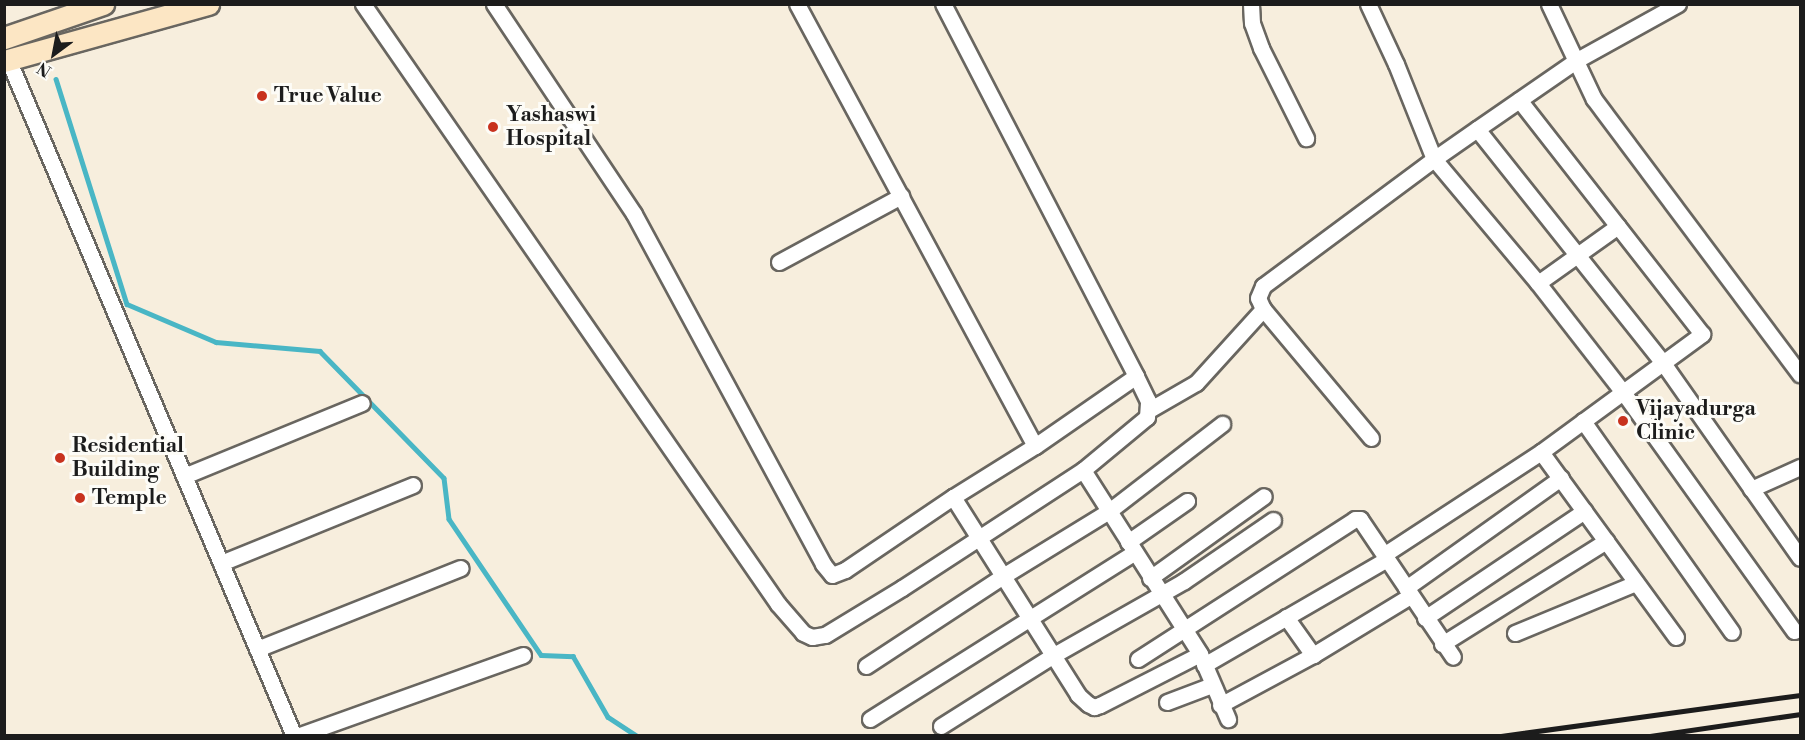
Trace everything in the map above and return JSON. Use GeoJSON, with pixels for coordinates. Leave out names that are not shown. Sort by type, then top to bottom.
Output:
{"type":"FeatureCollection","features":[{"type":"Feature","properties":{"kind":"main road"},"geometry":{"type":"LineString","coordinates":[[4,38],[70,9],[103,4]]}},
{"type":"Feature","properties":{"kind":"main road"},"geometry":{"type":"LineString","coordinates":[[6,60],[208,4]]}},
{"type":"Feature","properties":{"kind":"street"},"geometry":{"type":"LineString","coordinates":[[363,4],[778,604],[803,633],[812,637],[825,635],[1083,470],[1141,423],[1149,410],[1196,383],[1263,309]]}},
{"type":"Feature","properties":{"kind":"street"},"geometry":{"type":"LineString","coordinates":[[494,4],[634,214],[832,575],[844,570],[952,497],[1035,446],[1136,376]]}},
{"type":"Feature","properties":{"kind":"street"},"geometry":{"type":"LineString","coordinates":[[797,4],[1035,446]]}},
{"type":"Feature","properties":{"kind":"street"},"geometry":{"type":"LineString","coordinates":[[943,4],[1136,376],[1149,410]]}},
{"type":"Feature","properties":{"kind":"street"},"geometry":{"type":"LineString","coordinates":[[1251,4],[1252,23],[1261,48],[1306,138]]}},
{"type":"Feature","properties":{"kind":"street"},"geometry":{"type":"LineString","coordinates":[[1368,4],[1392,53],[1434,159],[1538,283],[1623,392],[1794,631]]}},
{"type":"Feature","properties":{"kind":"street"},"geometry":{"type":"LineString","coordinates":[[1549,4],[1594,99],[1800,374]]}},
{"type":"Feature","properties":{"kind":"street"},"geometry":{"type":"LineString","coordinates":[[1371,438],[1263,309],[1258,298],[1263,286],[1434,159],[1577,60],[1678,4]]}},
{"type":"Feature","properties":{"kind":"street"},"geometry":{"type":"LineString","coordinates":[[6,60],[295,735],[523,655]]}},
{"type":"Feature","properties":{"kind":"street"},"geometry":{"type":"LineString","coordinates":[[952,497],[1078,695],[1094,707],[1202,659],[1286,617],[1386,556],[1541,452],[1702,334],[1519,100]]}},
{"type":"Feature","properties":{"kind":"street"},"geometry":{"type":"LineString","coordinates":[[1478,129],[1663,363],[1800,558]]}},
{"type":"Feature","properties":{"kind":"street"},"geometry":{"type":"LineString","coordinates":[[779,262],[901,196]]}},
{"type":"Feature","properties":{"kind":"street"},"geometry":{"type":"LineString","coordinates":[[1538,283],[1618,226]]}},
{"type":"Feature","properties":{"kind":"street"},"geometry":{"type":"LineString","coordinates":[[184,476],[362,403]]}},
{"type":"Feature","properties":{"kind":"street"},"geometry":{"type":"LineString","coordinates":[[1583,421],[1732,632]]}},
{"type":"Feature","properties":{"kind":"street"},"geometry":{"type":"LineString","coordinates":[[866,666],[1003,576],[1109,511],[1222,424]]}},
{"type":"Feature","properties":{"kind":"street"},"geometry":{"type":"LineString","coordinates":[[1541,452],[1676,637]]}},
{"type":"Feature","properties":{"kind":"street"},"geometry":{"type":"LineString","coordinates":[[1083,470],[1202,659],[1228,719]]}},
{"type":"Feature","properties":{"kind":"street"},"geometry":{"type":"LineString","coordinates":[[1751,489],[1798,471]]}},
{"type":"Feature","properties":{"kind":"street"},"geometry":{"type":"LineString","coordinates":[[1220,705],[1313,655],[1408,592],[1561,478]]}},
{"type":"Feature","properties":{"kind":"street"},"geometry":{"type":"LineString","coordinates":[[221,563],[412,485]]}},
{"type":"Feature","properties":{"kind":"street"},"geometry":{"type":"LineString","coordinates":[[1150,578],[1264,496]]}},
{"type":"Feature","properties":{"kind":"street"},"geometry":{"type":"LineString","coordinates":[[870,719],[1029,617],[1131,547],[1187,501]]}},
{"type":"Feature","properties":{"kind":"street"},"geometry":{"type":"LineString","coordinates":[[1425,618],[1584,512]]}},
{"type":"Feature","properties":{"kind":"street"},"geometry":{"type":"LineString","coordinates":[[1138,659],[1355,519],[1364,522],[1442,644],[1453,657]]}},
{"type":"Feature","properties":{"kind":"street"},"geometry":{"type":"LineString","coordinates":[[940,726],[1052,656],[1184,581],[1273,520]]}},
{"type":"Feature","properties":{"kind":"street"},"geometry":{"type":"LineString","coordinates":[[1442,644],[1606,541]]}},
{"type":"Feature","properties":{"kind":"street"},"geometry":{"type":"LineString","coordinates":[[257,649],[461,568]]}},
{"type":"Feature","properties":{"kind":"street"},"geometry":{"type":"LineString","coordinates":[[1515,633],[1636,583]]}},
{"type":"Feature","properties":{"kind":"street"},"geometry":{"type":"LineString","coordinates":[[1286,617],[1313,655]]}},
{"type":"Feature","properties":{"kind":"street"},"geometry":{"type":"LineString","coordinates":[[1167,702],[1212,685]]}},
{"type":"Feature","properties":{"kind":"waterway"},"geometry":{"type":"LineString","coordinates":[[56,79],[127,304],[216,342],[320,351],[444,478],[449,519],[541,655],[573,656],[608,717],[637,736]]}},
{"type":"Feature","properties":{"kind":"railway"},"geometry":{"type":"LineString","coordinates":[[1501,736],[1800,695]]}},
{"type":"Feature","properties":{"kind":"railway"},"geometry":{"type":"LineString","coordinates":[[1650,736],[1800,714]]}},
{"type":"Feature","properties":{"kind":"place","name":"True Value"},"geometry":{"type":"Point","coordinates":[262,96]}},
{"type":"Feature","properties":{"kind":"place","name":"Yashaswi Hospital"},"geometry":{"type":"Point","coordinates":[493,127]}},
{"type":"Feature","properties":{"kind":"place","name":"Vijayadurga Clinic"},"geometry":{"type":"Point","coordinates":[1623,421]}},
{"type":"Feature","properties":{"kind":"place","name":"Residential Building"},"geometry":{"type":"Point","coordinates":[60,458]}},
{"type":"Feature","properties":{"kind":"place","name":"Temple"},"geometry":{"type":"Point","coordinates":[80,498]}}]}
